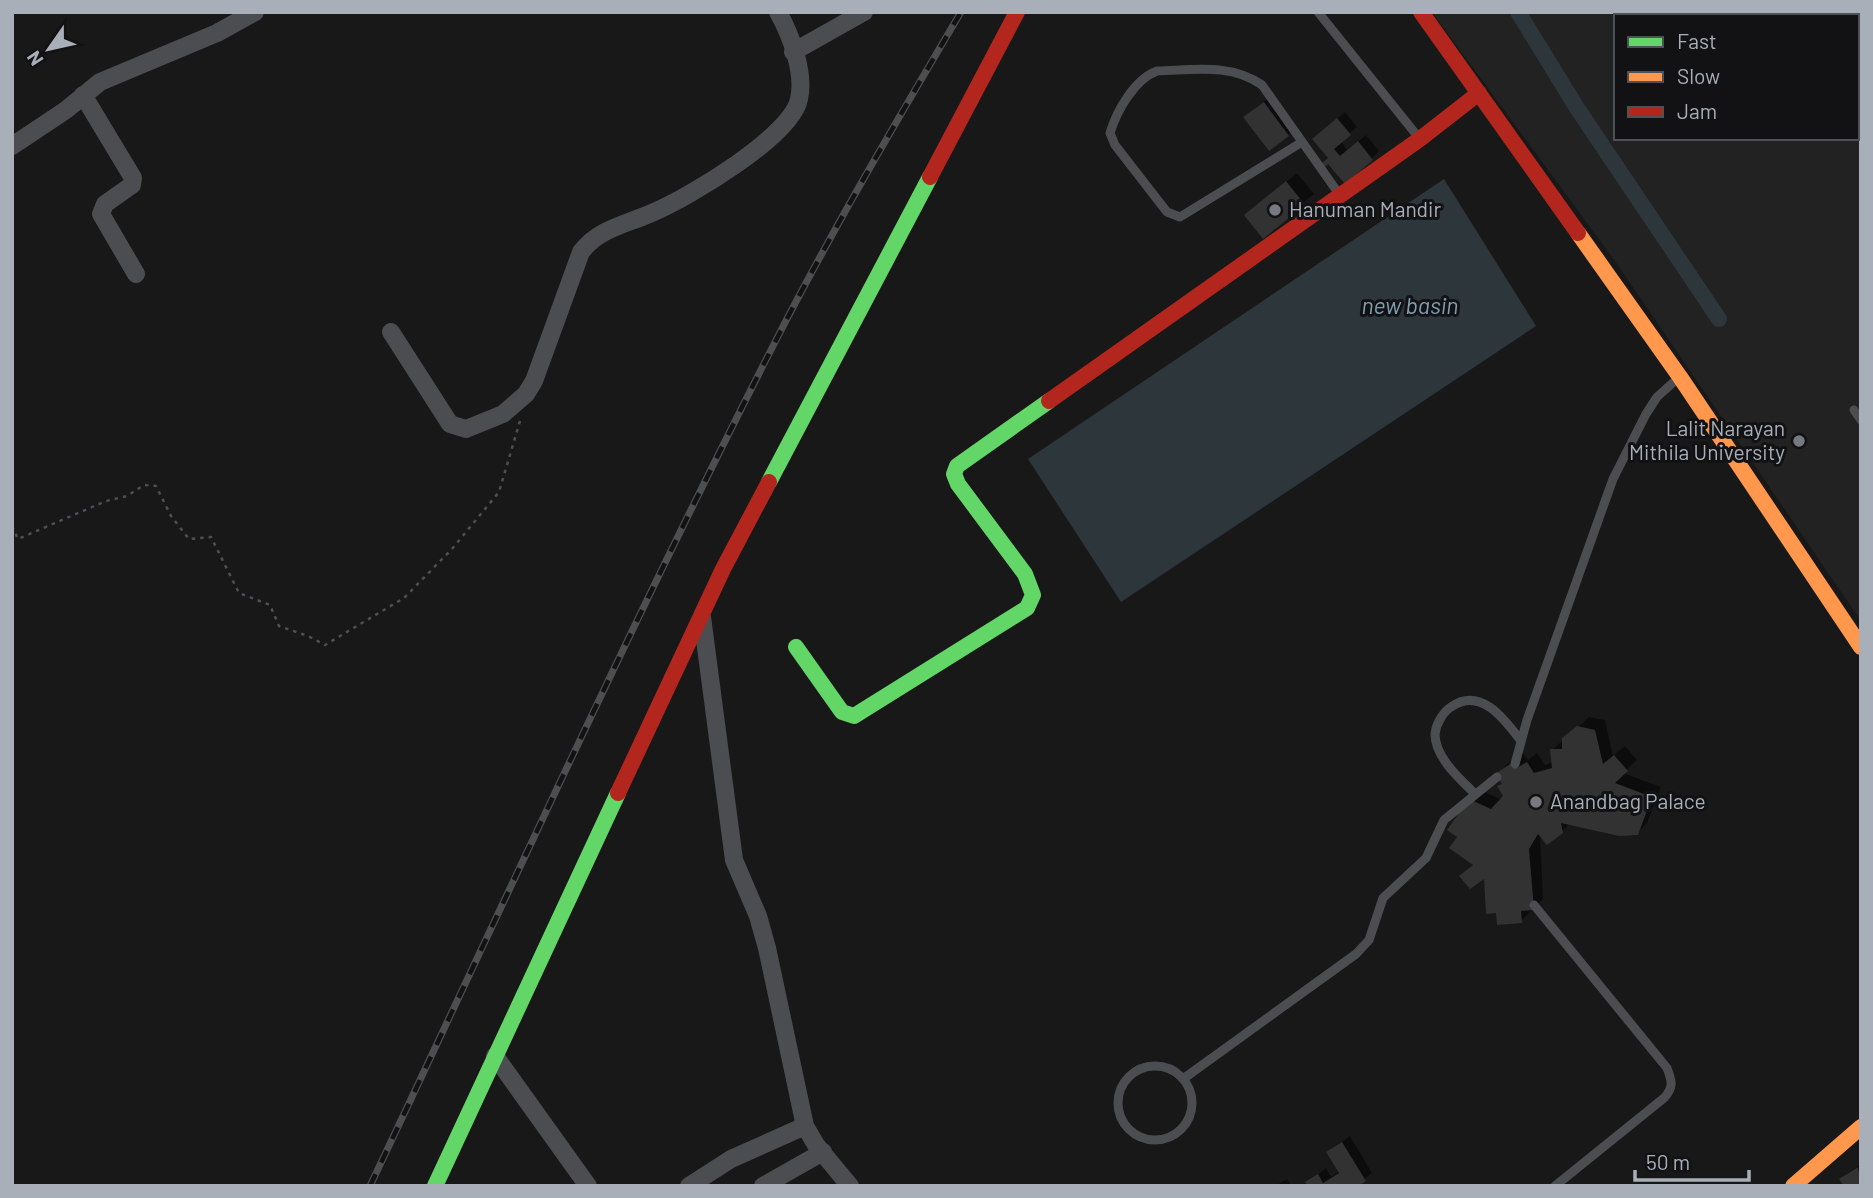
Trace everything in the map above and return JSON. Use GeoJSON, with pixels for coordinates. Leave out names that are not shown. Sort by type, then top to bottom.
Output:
{"type":"FeatureCollection","features":[{"type":"Feature","properties":{"kind":"street"},"geometry":{"type":"LineString","coordinates":[[12,146],[59,116],[100,82],[217,33],[256,12]]}},
{"type":"Feature","properties":{"kind":"street"},"geometry":{"type":"LineString","coordinates":[[391,331],[439,411],[450,424],[466,429],[503,414],[526,394],[534,381],[581,252],[589,241],[602,232],[672,204],[785,127],[800,98],[789,34],[778,12]]}},
{"type":"Feature","properties":{"kind":"street"},"geometry":{"type":"LineString","coordinates":[[793,52],[864,12]]}},
{"type":"Feature","properties":{"kind":"street"},"geometry":{"type":"LineString","coordinates":[[435,1186],[723,569],[1017,12]]}},
{"type":"Feature","properties":{"kind":"street"},"geometry":{"type":"LineString","coordinates":[[1421,12],[1680,377],[1861,647]]}},
{"type":"Feature","properties":{"kind":"street"},"geometry":{"type":"LineString","coordinates":[[796,647],[842,712],[854,716],[1027,608],[1033,595],[1025,574],[954,478],[957,466],[1420,139],[1479,93]]}},
{"type":"Feature","properties":{"kind":"street"},"geometry":{"type":"LineString","coordinates":[[83,95],[133,178],[132,185],[105,205],[101,214],[136,274]]}},
{"type":"Feature","properties":{"kind":"street"},"geometry":{"type":"LineString","coordinates":[[702,617],[734,860],[758,916],[767,948],[806,1126],[823,1153],[850,1186]]}},
{"type":"Feature","properties":{"kind":"street"},"geometry":{"type":"LineString","coordinates":[[495,1056],[588,1186]]}},
{"type":"Feature","properties":{"kind":"street"},"geometry":{"type":"LineString","coordinates":[[689,1186],[731,1159],[806,1126]]}},
{"type":"Feature","properties":{"kind":"street"},"geometry":{"type":"LineString","coordinates":[[1793,1186],[1861,1127]]}},
{"type":"Feature","properties":{"kind":"street"},"geometry":{"type":"LineString","coordinates":[[763,1186],[823,1153]]}},
{"type":"Feature","properties":{"kind":"lane"},"geometry":{"type":"LineString","coordinates":[[1318,12],[1420,139]]}},
{"type":"Feature","properties":{"kind":"lane"},"geometry":{"type":"LineString","coordinates":[[1302,142],[1180,217],[1167,212],[1115,145],[1111,133],[1139,81],[1148,74],[1157,71],[1227,69],[1248,75],[1262,85],[1340,195]]}},
{"type":"Feature","properties":{"kind":"lane"},"geometry":{"type":"LineString","coordinates":[[1515,764],[1613,479],[1657,397],[1680,377]]}},
{"type":"Feature","properties":{"kind":"lane"},"geometry":{"type":"LineString","coordinates":[[1854,410],[1861,420]]}},
{"type":"Feature","properties":{"kind":"lane"},"geometry":{"type":"LineString","coordinates":[[1474,793],[1439,749],[1435,735],[1439,721],[1447,710],[1458,702],[1471,700],[1485,703],[1521,741]]}},
{"type":"Feature","properties":{"kind":"lane"},"geometry":{"type":"LineString","coordinates":[[1184,1079],[1356,954],[1369,940],[1383,898],[1426,858],[1444,820],[1497,777]]}},
{"type":"Feature","properties":{"kind":"lane"},"geometry":{"type":"LineString","coordinates":[[1534,905],[1667,1068],[1672,1080],[1671,1090],[1664,1098],[1555,1186]]}},
{"type":"Feature","properties":{"kind":"lane"},"geometry":{"type":"LineString","coordinates":[[1163,1067],[1184,1079],[1190,1090],[1190,1114],[1176,1133],[1166,1139],[1142,1138],[1123,1122],[1119,1111],[1121,1087],[1138,1069],[1163,1067]]}},
{"type":"Feature","properties":{"kind":"path"},"geometry":{"type":"LineString","coordinates":[[12,526],[18,538],[106,501],[127,496],[144,485],[156,486],[171,516],[189,539],[211,537],[239,593],[270,605],[279,626],[325,645],[404,598],[481,515],[499,492],[526,394]]}},
{"type":"Feature","properties":{"kind":"shaded area","name":"Lalit Narayan Mithila University"},"geometry":{"type":"Polygon","coordinates":[[[1432,12],[1861,12],[1861,621],[1615,261],[1432,12]]]}},
{"type":"Feature","properties":{"kind":"water","name":"new basin"},"geometry":{"type":"Polygon","coordinates":[[[1444,179],[1536,326],[1121,602],[1028,459],[1444,179]]]}},
{"type":"Feature","properties":{"kind":"building"},"geometry":{"type":"Polygon","coordinates":[[[1264,102],[1289,136],[1269,151],[1243,117],[1264,102]]]}},
{"type":"Feature","properties":{"kind":"building"},"geometry":{"type":"Polygon","coordinates":[[[1337,118],[1351,135],[1334,149],[1340,156],[1358,141],[1373,160],[1345,184],[1328,164],[1325,167],[1322,163],[1328,158],[1312,139],[1337,118]]]}},
{"type":"Feature","properties":{"kind":"building","name":"Hanuman Mandir"},"geometry":{"type":"Polygon","coordinates":[[[1286,181],[1305,205],[1263,239],[1244,215],[1286,181]]]}},
{"type":"Feature","properties":{"kind":"building"},"geometry":{"type":"Polygon","coordinates":[[[1577,726],[1595,730],[1603,764],[1614,755],[1628,771],[1615,783],[1652,797],[1638,835],[1619,836],[1561,823],[1563,833],[1547,845],[1538,834],[1529,849],[1534,910],[1521,911],[1522,923],[1497,925],[1496,913],[1486,914],[1484,879],[1470,889],[1459,876],[1473,865],[1449,848],[1457,837],[1447,830],[1469,799],[1491,809],[1503,796],[1497,786],[1502,784],[1495,774],[1513,762],[1517,768],[1527,762],[1534,773],[1552,768],[1550,749],[1562,749],[1562,738],[1577,726]]]}},
{"type":"Feature","properties":{"kind":"building"},"geometry":{"type":"Polygon","coordinates":[[[1342,1142],[1366,1181],[1358,1186],[1308,1186],[1305,1182],[1318,1174],[1323,1183],[1339,1173],[1326,1152],[1342,1142]]]}},
{"type":"Feature","properties":{"kind":"building"},"geometry":{"type":"Polygon","coordinates":[[[1858,1167],[1861,1186],[1844,1186],[1839,1179],[1858,1167]]]}},
{"type":"Feature","properties":{"kind":"waterway"},"geometry":{"type":"LineString","coordinates":[[1518,12],[1577,108],[1719,319]]}},
{"type":"Feature","properties":{"kind":"railway"},"geometry":{"type":"LineString","coordinates":[[370,1186],[568,764],[773,346],[888,136],[961,12]]}},
{"type":"Feature","properties":{"kind":"traffic: fast"},"geometry":{"type":"LineString","coordinates":[[769,482],[930,177]]}},
{"type":"Feature","properties":{"kind":"traffic: fast"},"geometry":{"type":"LineString","coordinates":[[796,647],[842,712],[854,716],[1027,608],[1033,595],[1025,574],[958,484],[954,474],[957,466],[1049,401]]}},
{"type":"Feature","properties":{"kind":"traffic: fast"},"geometry":{"type":"LineString","coordinates":[[435,1186],[618,793]]}},
{"type":"Feature","properties":{"kind":"traffic: slow"},"geometry":{"type":"LineString","coordinates":[[1578,233],[1680,377],[1861,647]]}},
{"type":"Feature","properties":{"kind":"traffic: slow"},"geometry":{"type":"LineString","coordinates":[[1793,1186],[1861,1127]]}},
{"type":"Feature","properties":{"kind":"traffic: jam"},"geometry":{"type":"LineString","coordinates":[[930,177],[1017,12]]}},
{"type":"Feature","properties":{"kind":"traffic: jam"},"geometry":{"type":"LineString","coordinates":[[1421,12],[1578,233]]}},
{"type":"Feature","properties":{"kind":"traffic: jam"},"geometry":{"type":"LineString","coordinates":[[1049,401],[1420,139],[1479,93]]}},
{"type":"Feature","properties":{"kind":"traffic: jam"},"geometry":{"type":"LineString","coordinates":[[618,793],[723,569],[769,482]]}},
{"type":"Feature","properties":{"kind":"place","name":"Hanuman Mandir"},"geometry":{"type":"Point","coordinates":[1275,210]}},
{"type":"Feature","properties":{"kind":"place","name":"Lalit Narayan Mithila University"},"geometry":{"type":"Point","coordinates":[1799,441]}},
{"type":"Feature","properties":{"kind":"place","name":"Anandbag Palace"},"geometry":{"type":"Point","coordinates":[1536,802]}}]}
